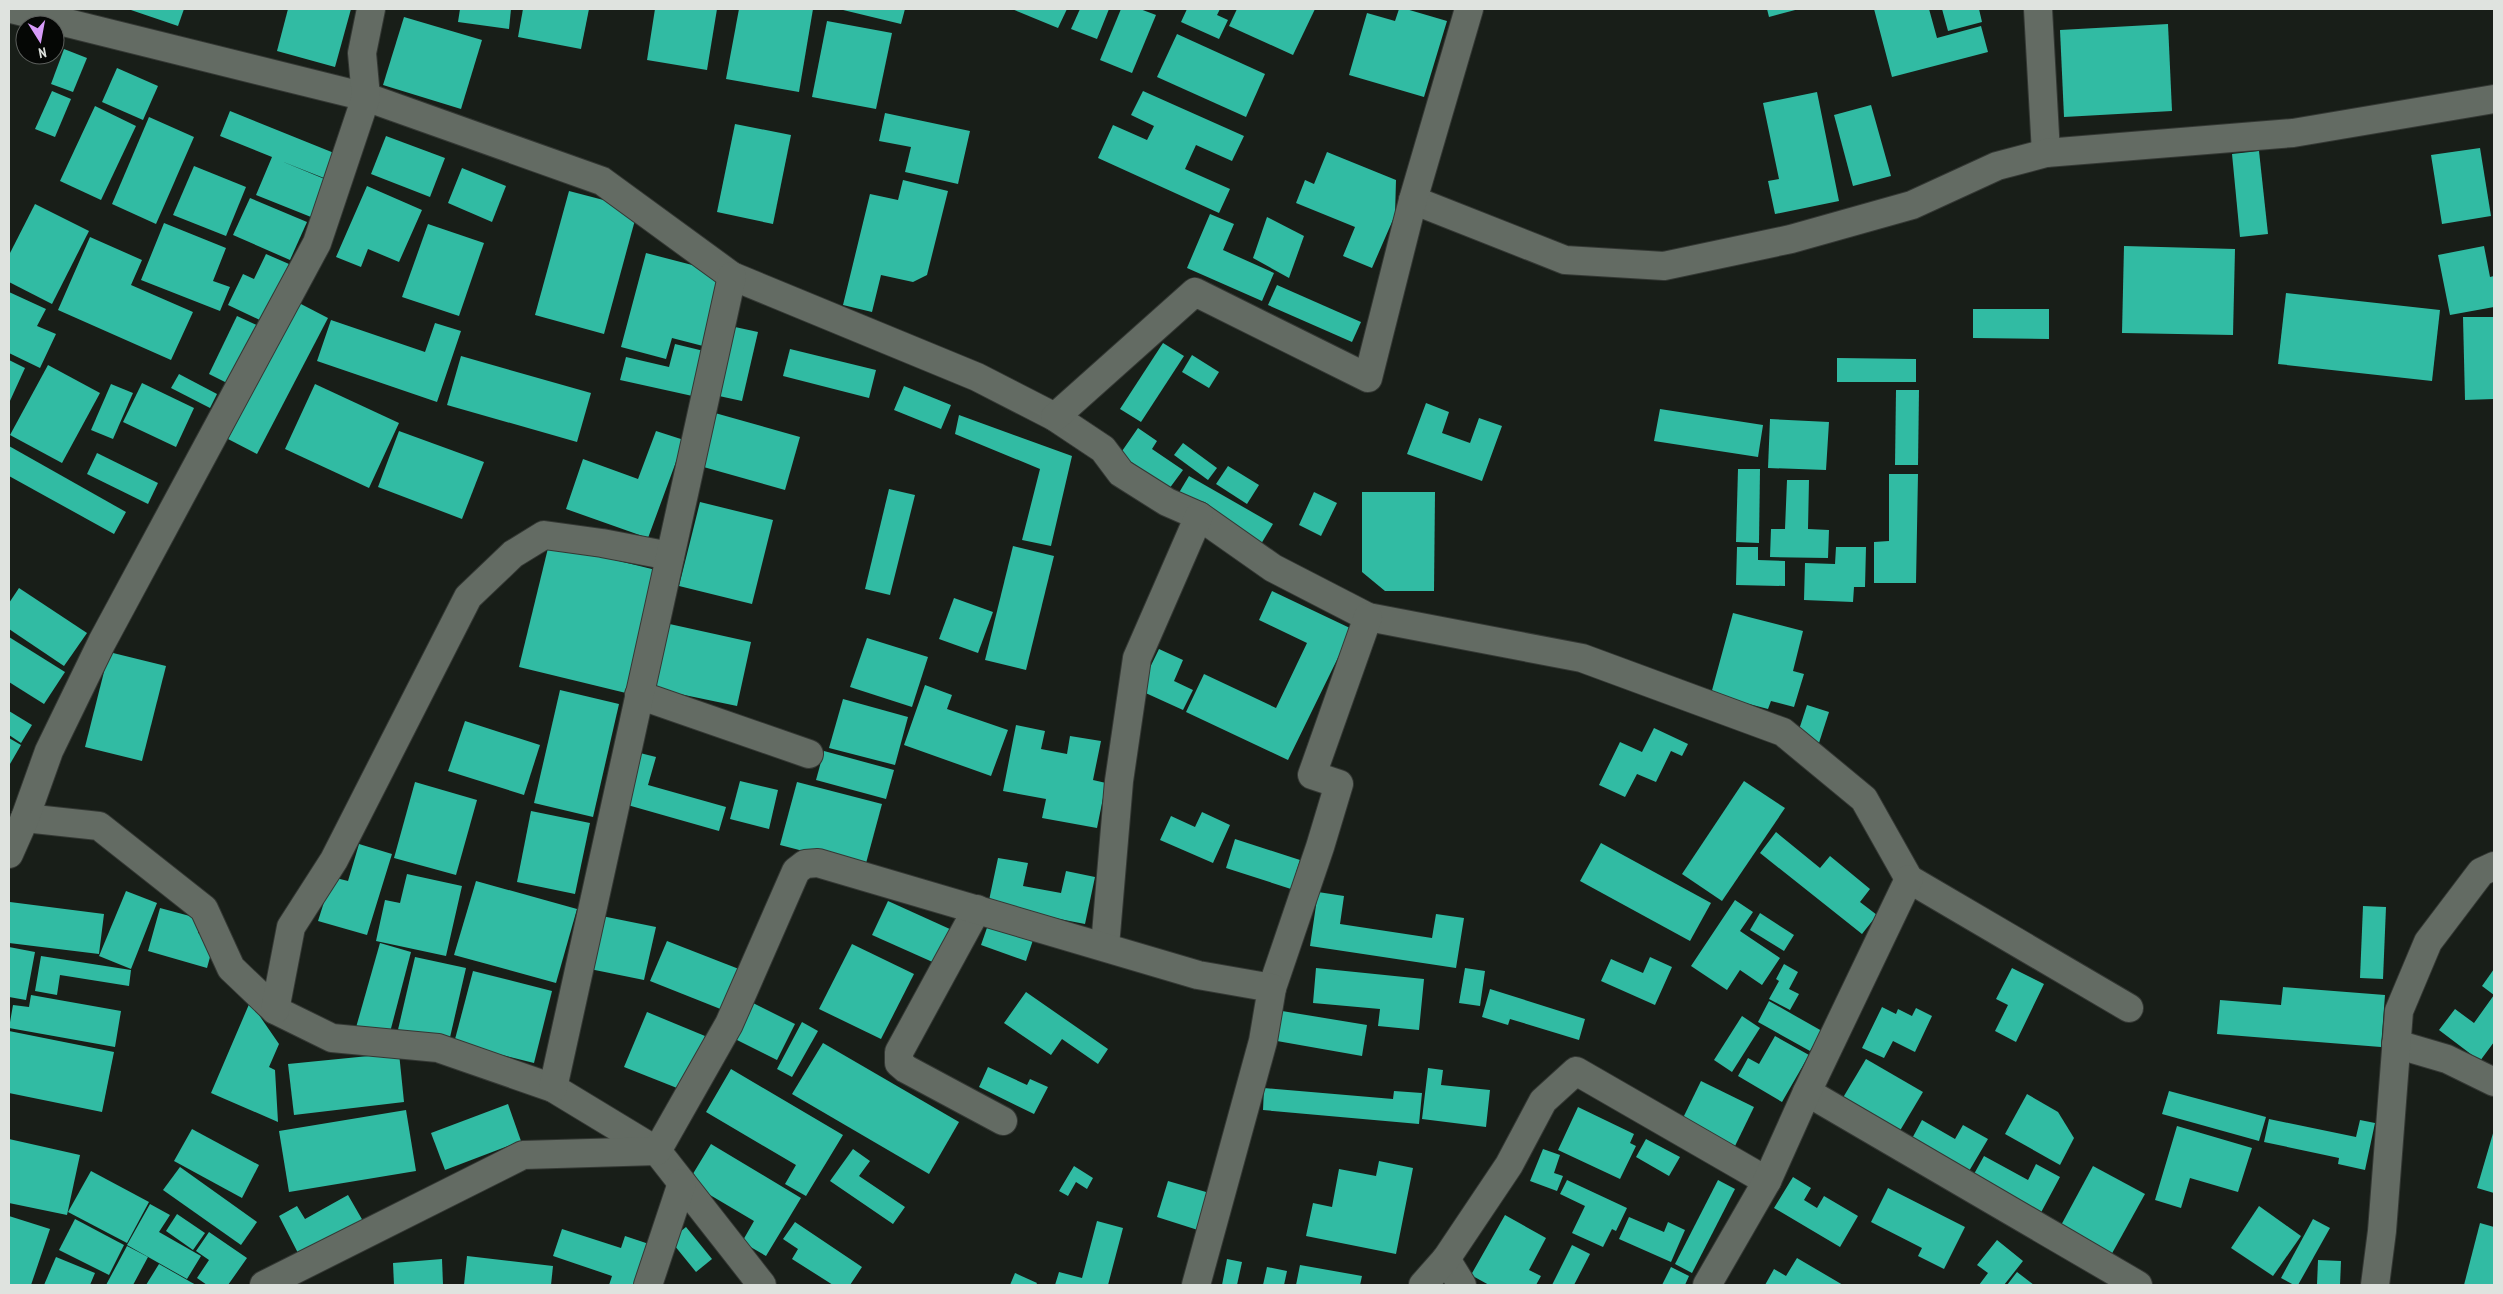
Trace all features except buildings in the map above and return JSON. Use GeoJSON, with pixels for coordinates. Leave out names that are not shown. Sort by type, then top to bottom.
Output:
{"type":"FeatureCollection","features":[{"type":"Feature","properties":{"kind":"street"},"geometry":{"type":"LineString","coordinates":[[12,9],[366,96],[602,181],[732,276],[977,377],[1056,417],[1103,449],[1121,473],[1167,502],[1199,516],[1273,568],[1368,617],[1582,658],[1783,732],[1864,799],[1909,878],[2129,1008]]}},
{"type":"Feature","properties":{"kind":"street"},"geometry":{"type":"LineString","coordinates":[[9,854],[25,818],[49,751],[102,642],[317,242],[366,96],[362,52],[371,9]]}},
{"type":"Feature","properties":{"kind":"street"},"geometry":{"type":"LineString","coordinates":[[1056,417],[1195,292],[1368,378],[1413,200],[1469,9]]}},
{"type":"Feature","properties":{"kind":"street"},"geometry":{"type":"LineString","coordinates":[[2038,9],[2046,153]]}},
{"type":"Feature","properties":{"kind":"street"},"geometry":{"type":"LineString","coordinates":[[1413,200],[1565,260],[1664,266],[1791,239],[1912,205],[1997,166],[2046,153],[2293,133],[2494,99]]}},
{"type":"Feature","properties":{"kind":"street"},"geometry":{"type":"LineString","coordinates":[[552,1088],[732,276]]}},
{"type":"Feature","properties":{"kind":"street"},"geometry":{"type":"LineString","coordinates":[[1105,946],[1119,781],[1137,658],[1199,516]]}},
{"type":"Feature","properties":{"kind":"street"},"geometry":{"type":"LineString","coordinates":[[276,1010],[292,927],[334,860],[468,597],[512,554],[544,535],[602,542],[670,556]]}},
{"type":"Feature","properties":{"kind":"street"},"geometry":{"type":"LineString","coordinates":[[1196,1285],[1263,1040],[1272,988],[1320,847],[1339,784],[1312,775],[1368,617]]}},
{"type":"Feature","properties":{"kind":"street"},"geometry":{"type":"LineString","coordinates":[[639,695],[809,754]]}},
{"type":"Feature","properties":{"kind":"street"},"geometry":{"type":"LineString","coordinates":[[25,818],[99,826],[204,909],[231,968],[276,1010],[332,1038],[438,1048],[552,1088],[657,1151],[762,1285]]}},
{"type":"Feature","properties":{"kind":"street"},"geometry":{"type":"LineString","coordinates":[[657,1151],[729,1024],[796,871],[805,864],[818,863],[1105,946],[1198,975],[1272,988]]}},
{"type":"Feature","properties":{"kind":"street"},"geometry":{"type":"LineString","coordinates":[[2375,1285],[2382,1231],[2399,1011],[2428,942],[2481,872],[2494,866]]}},
{"type":"Feature","properties":{"kind":"street"},"geometry":{"type":"LineString","coordinates":[[1707,1285],[1767,1181],[1807,1092],[1909,878]]}},
{"type":"Feature","properties":{"kind":"street"},"geometry":{"type":"LineString","coordinates":[[977,909],[899,1052],[899,1063],[906,1069],[1003,1121]]}},
{"type":"Feature","properties":{"kind":"street"},"geometry":{"type":"LineString","coordinates":[[2396,1044],[2447,1059],[2494,1082]]}},
{"type":"Feature","properties":{"kind":"street"},"geometry":{"type":"LineString","coordinates":[[1423,1285],[1446,1259],[1509,1165],[1543,1101],[1576,1071],[1767,1181]]}},
{"type":"Feature","properties":{"kind":"street"},"geometry":{"type":"LineString","coordinates":[[1807,1092],[2138,1285]]}},
{"type":"Feature","properties":{"kind":"street"},"geometry":{"type":"LineString","coordinates":[[264,1285],[523,1154],[657,1151]]}},
{"type":"Feature","properties":{"kind":"street"},"geometry":{"type":"LineString","coordinates":[[648,1285],[682,1183]]}},
{"type":"Feature","properties":{"kind":"street"},"geometry":{"type":"LineString","coordinates":[[1446,1259],[1462,1285]]}}]}
